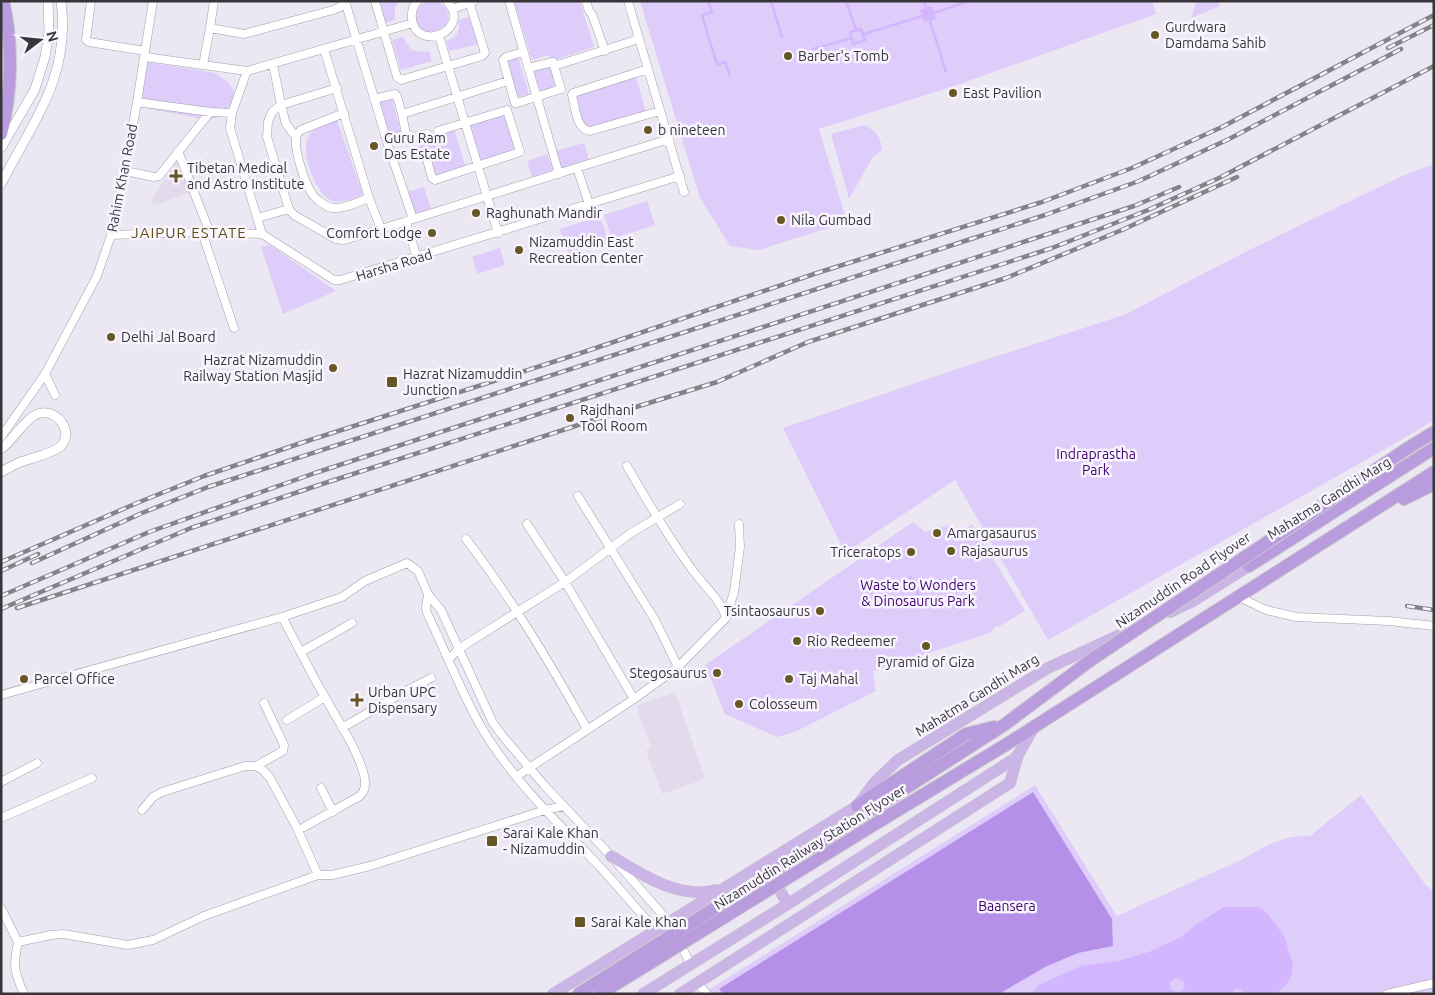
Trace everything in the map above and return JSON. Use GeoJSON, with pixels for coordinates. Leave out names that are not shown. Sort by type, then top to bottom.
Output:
{"type":"FeatureCollection","features":[{"type":"Feature","properties":{"kind":"highway"},"geometry":{"type":"LineString","coordinates":[[1,134],[9,82],[10,55],[4,1]]}},
{"type":"Feature","properties":{"kind":"highway"},"geometry":{"type":"LineString","coordinates":[[1408,448],[1434,432]]}},
{"type":"Feature","properties":{"kind":"highway"},"geometry":{"type":"LineString","coordinates":[[1408,448],[1434,436]]}},
{"type":"Feature","properties":{"kind":"highway","name":"Nizamuddin Road Flyover"},"geometry":{"type":"LineString","coordinates":[[1004,725],[1091,660],[1408,448]]}},
{"type":"Feature","properties":{"kind":"highway","name":"Mahatma Gandhi Marg"},"geometry":{"type":"LineString","coordinates":[[1249,566],[1434,448]]}},
{"type":"Feature","properties":{"kind":"highway"},"geometry":{"type":"LineString","coordinates":[[1035,725],[1341,530],[1431,478]]}},
{"type":"Feature","properties":{"kind":"highway"},"geometry":{"type":"LineString","coordinates":[[857,806],[966,734],[1004,725]]}},
{"type":"Feature","properties":{"kind":"highway","name":"Nizamuddin Railway Station Flyover"},"geometry":{"type":"LineString","coordinates":[[578,994],[927,776],[1004,725]]}},
{"type":"Feature","properties":{"kind":"highway","name":"Nizamuddin Railway Station Flyover"},"geometry":{"type":"LineString","coordinates":[[600,994],[1035,725]]}},
{"type":"Feature","properties":{"kind":"main road","name":"Mahatma Gandhi Marg"},"geometry":{"type":"LineString","coordinates":[[560,992],[656,930],[857,806],[874,783],[898,760],[1040,673],[1193,601],[1249,566]]}},
{"type":"Feature","properties":{"kind":"main road"},"geometry":{"type":"LineString","coordinates":[[680,994],[1010,783],[1018,756],[1035,725]]}},
{"type":"Feature","properties":{"kind":"main road"},"geometry":{"type":"LineString","coordinates":[[643,994],[692,965],[1018,756]]}},
{"type":"Feature","properties":{"kind":"main road"},"geometry":{"type":"LineString","coordinates":[[611,856],[640,874],[674,888],[694,892],[708,892],[726,887]]}},
{"type":"Feature","properties":{"kind":"main road"},"geometry":{"type":"LineString","coordinates":[[763,864],[788,904]]}},
{"type":"Feature","properties":{"kind":"street"},"geometry":{"type":"LineString","coordinates":[[1,148],[35,89],[45,57],[49,32],[48,1]]}},
{"type":"Feature","properties":{"kind":"street"},"geometry":{"type":"LineString","coordinates":[[1,184],[36,122],[55,79],[62,44],[61,1]]}},
{"type":"Feature","properties":{"kind":"street"},"geometry":{"type":"LineString","coordinates":[[91,1],[86,40],[88,42],[247,72],[413,23]]}},
{"type":"Feature","properties":{"kind":"street","name":"Rahim Khan Road"},"geometry":{"type":"LineString","coordinates":[[1,437],[31,397],[45,374],[97,276],[115,224],[153,1]]}},
{"type":"Feature","properties":{"kind":"street"},"geometry":{"type":"LineString","coordinates":[[203,65],[214,1]]}},
{"type":"Feature","properties":{"kind":"street"},"geometry":{"type":"LineString","coordinates":[[210,28],[249,34],[333,10],[340,7],[344,1]]}},
{"type":"Feature","properties":{"kind":"street"},"geometry":{"type":"LineString","coordinates":[[344,1],[410,220],[417,258]]}},
{"type":"Feature","properties":{"kind":"street"},"geometry":{"type":"LineString","coordinates":[[375,1],[399,79],[485,54],[471,2],[453,9]]}},
{"type":"Feature","properties":{"kind":"street"},"geometry":{"type":"LineString","coordinates":[[418,1],[413,10],[413,23],[426,36],[439,36],[450,28],[453,22],[453,9],[447,1]]}},
{"type":"Feature","properties":{"kind":"street"},"geometry":{"type":"LineString","coordinates":[[509,1],[558,174]]}},
{"type":"Feature","properties":{"kind":"street"},"geometry":{"type":"LineString","coordinates":[[586,1],[605,51]]}},
{"type":"Feature","properties":{"kind":"street"},"geometry":{"type":"LineString","coordinates":[[628,1],[684,192]]}},
{"type":"Feature","properties":{"kind":"street"},"geometry":{"type":"LineString","coordinates":[[439,36],[498,233]]}},
{"type":"Feature","properties":{"kind":"street"},"geometry":{"type":"LineString","coordinates":[[554,66],[639,39]]}},
{"type":"Feature","properties":{"kind":"street"},"geometry":{"type":"LineString","coordinates":[[324,49],[369,198],[381,229]]}},
{"type":"Feature","properties":{"kind":"street"},"geometry":{"type":"LineString","coordinates":[[523,52],[504,59],[508,81],[516,104],[566,89],[572,95],[581,127],[586,131],[660,111]]}},
{"type":"Feature","properties":{"kind":"street"},"geometry":{"type":"LineString","coordinates":[[528,68],[553,62],[561,89]]}},
{"type":"Feature","properties":{"kind":"street"},"geometry":{"type":"LineString","coordinates":[[273,64],[280,105],[286,124],[296,137],[299,158],[309,187],[315,197],[332,208],[353,204],[369,198]]}},
{"type":"Feature","properties":{"kind":"street"},"geometry":{"type":"LineString","coordinates":[[572,95],[582,89],[648,69]]}},
{"type":"Feature","properties":{"kind":"street"},"geometry":{"type":"LineString","coordinates":[[111,235],[262,234],[232,136],[230,123],[247,72]]}},
{"type":"Feature","properties":{"kind":"street"},"geometry":{"type":"LineString","coordinates":[[402,116],[508,81]]}},
{"type":"Feature","properties":{"kind":"street"},"geometry":{"type":"LineString","coordinates":[[337,88],[280,105],[272,112],[268,122],[267,137],[289,209],[294,215],[336,238],[344,240],[669,139]]}},
{"type":"Feature","properties":{"kind":"street"},"geometry":{"type":"LineString","coordinates":[[374,99],[395,94],[397,96],[406,134]]}},
{"type":"Feature","properties":{"kind":"street"},"geometry":{"type":"LineString","coordinates":[[137,102],[210,112],[232,113]]}},
{"type":"Feature","properties":{"kind":"street"},"geometry":{"type":"LineString","coordinates":[[426,156],[433,180],[520,153],[509,113],[505,110],[438,131]]}},
{"type":"Feature","properties":{"kind":"street"},"geometry":{"type":"LineString","coordinates":[[125,171],[154,177],[159,176],[210,112]]}},
{"type":"Feature","properties":{"kind":"street"},"geometry":{"type":"LineString","coordinates":[[296,137],[301,130],[344,113]]}},
{"type":"Feature","properties":{"kind":"street"},"geometry":{"type":"LineString","coordinates":[[402,116],[420,113]]}},
{"type":"Feature","properties":{"kind":"street"},"geometry":{"type":"LineString","coordinates":[[387,140],[406,134],[411,137],[427,134]]}},
{"type":"Feature","properties":{"kind":"street"},"geometry":{"type":"LineString","coordinates":[[178,151],[206,233],[234,328]]}},
{"type":"Feature","properties":{"kind":"street"},"geometry":{"type":"LineString","coordinates":[[577,168],[588,204]]}},
{"type":"Feature","properties":{"kind":"street","name":"Harsha Road"},"geometry":{"type":"LineString","coordinates":[[262,234],[334,280],[348,279],[680,176]]}},
{"type":"Feature","properties":{"kind":"street"},"geometry":{"type":"LineString","coordinates":[[257,218],[289,209]]}},
{"type":"Feature","properties":{"kind":"street"},"geometry":{"type":"LineString","coordinates":[[45,374],[55,395]]}},
{"type":"Feature","properties":{"kind":"street"},"geometry":{"type":"LineString","coordinates":[[1,449],[36,415],[48,413],[57,417],[63,424],[64,440],[59,448],[1,472]]}},
{"type":"Feature","properties":{"kind":"street"},"geometry":{"type":"LineString","coordinates":[[627,466],[657,519],[723,610],[726,618]]}},
{"type":"Feature","properties":{"kind":"street"},"geometry":{"type":"LineString","coordinates":[[578,496],[655,620],[678,667]]}},
{"type":"Feature","properties":{"kind":"street"},"geometry":{"type":"LineString","coordinates":[[449,658],[460,648],[564,582],[632,533],[680,504]]}},
{"type":"Feature","properties":{"kind":"street"},"geometry":{"type":"LineString","coordinates":[[527,524],[634,699]]}},
{"type":"Feature","properties":{"kind":"street"},"geometry":{"type":"LineString","coordinates":[[517,776],[634,699],[678,667],[726,618],[734,592],[740,547],[739,524]]}},
{"type":"Feature","properties":{"kind":"street"},"geometry":{"type":"LineString","coordinates":[[466,539],[496,578],[518,612],[587,729]]}},
{"type":"Feature","properties":{"kind":"street"},"geometry":{"type":"LineString","coordinates":[[1,695],[282,617],[342,596],[365,581],[407,563],[421,575],[428,594],[438,604],[460,648],[492,721],[501,734],[669,922],[692,965]]}},
{"type":"Feature","properties":{"kind":"street"},"geometry":{"type":"LineString","coordinates":[[428,594],[427,613],[483,730],[545,810],[604,871],[656,930],[692,965]]}},
{"type":"Feature","properties":{"kind":"street"},"geometry":{"type":"LineString","coordinates":[[1239,596],[1266,610],[1296,617],[1389,621],[1434,626]]}},
{"type":"Feature","properties":{"kind":"street"},"geometry":{"type":"LineString","coordinates":[[282,617],[342,728],[364,776],[364,792],[360,796],[304,827]]}},
{"type":"Feature","properties":{"kind":"street"},"geometry":{"type":"LineString","coordinates":[[300,652],[352,623]]}},
{"type":"Feature","properties":{"kind":"street"},"geometry":{"type":"LineString","coordinates":[[342,728],[431,678]]}},
{"type":"Feature","properties":{"kind":"street"},"geometry":{"type":"LineString","coordinates":[[286,720],[325,697]]}},
{"type":"Feature","properties":{"kind":"street"},"geometry":{"type":"LineString","coordinates":[[142,810],[153,797],[162,792],[245,766],[256,766],[283,751],[284,745],[264,704]]}},
{"type":"Feature","properties":{"kind":"street"},"geometry":{"type":"LineString","coordinates":[[1,782],[37,763]]}},
{"type":"Feature","properties":{"kind":"street"},"geometry":{"type":"LineString","coordinates":[[256,766],[263,770],[270,778],[296,826],[318,875]]}},
{"type":"Feature","properties":{"kind":"street"},"geometry":{"type":"LineString","coordinates":[[1,818],[92,778]]}},
{"type":"Feature","properties":{"kind":"street"},"geometry":{"type":"LineString","coordinates":[[321,788],[333,812]]}},
{"type":"Feature","properties":{"kind":"street"},"geometry":{"type":"LineString","coordinates":[[18,942],[63,934],[128,945],[154,940],[204,916],[318,875],[332,875],[370,866],[545,810],[564,806]]}},
{"type":"Feature","properties":{"kind":"street"},"geometry":{"type":"LineString","coordinates":[[1,908],[18,942],[15,974],[24,994]]}},
{"type":"Feature","properties":{"kind":"street"},"geometry":{"type":"LineString","coordinates":[[697,983],[708,994]]}},
{"type":"Feature","properties":{"kind":"street"},"geometry":{"type":"LineString","coordinates":[[1392,993],[1434,983]]}},
{"type":"Feature","properties":{"kind":"shaded area"},"geometry":{"type":"Polygon","coordinates":[[[932,6],[936,19],[924,22],[920,10],[932,6]]]}},
{"type":"Feature","properties":{"kind":"shaded area","name":"Tibetan Medical and Astro Institute"},"geometry":{"type":"Polygon","coordinates":[[[178,160],[191,192],[153,206],[151,200],[178,160]]]}},
{"type":"Feature","properties":{"kind":"shaded area"},"geometry":{"type":"Polygon","coordinates":[[[675,692],[705,779],[662,794],[646,751],[651,747],[636,706],[675,692]]]}},
{"type":"Feature","properties":{"kind":"shaded area"},"geometry":{"type":"Polygon","coordinates":[[[1224,907],[1258,907],[1267,913],[1284,936],[1293,965],[1291,977],[1286,985],[1276,994],[1244,994],[1241,990],[1234,989],[1233,994],[1031,994],[1039,985],[1081,966],[1118,961],[1149,952],[1181,937],[1197,924],[1224,907]],[[1176,978],[1170,982],[1171,990],[1179,992],[1183,990],[1185,985],[1182,980],[1176,978]]]}},
{"type":"Feature","properties":{"kind":"green space"},"geometry":{"type":"Polygon","coordinates":[[[378,1],[399,1],[395,7],[395,20],[385,23],[378,1]]]}},
{"type":"Feature","properties":{"kind":"green space"},"geometry":{"type":"Polygon","coordinates":[[[432,1],[444,5],[448,17],[444,29],[432,33],[420,29],[416,17],[420,5],[432,1]]]}},
{"type":"Feature","properties":{"kind":"green space"},"geometry":{"type":"Polygon","coordinates":[[[514,1],[580,1],[594,47],[551,61],[549,55],[532,60],[514,1]]]}},
{"type":"Feature","properties":{"kind":"green space"},"geometry":{"type":"Polygon","coordinates":[[[640,1],[1152,1],[1156,14],[960,84],[819,129],[847,222],[759,250],[730,246],[700,198],[640,1]]]}},
{"type":"Feature","properties":{"kind":"green space"},"geometry":{"type":"Polygon","coordinates":[[[1197,1],[1218,1],[1220,6],[1191,18],[1197,1]]]}},
{"type":"Feature","properties":{"kind":"green space"},"geometry":{"type":"Polygon","coordinates":[[[472,16],[479,44],[449,51],[446,41],[453,38],[457,33],[459,27],[458,20],[472,16]]]}},
{"type":"Feature","properties":{"kind":"green space"},"geometry":{"type":"Polygon","coordinates":[[[403,37],[411,50],[429,51],[432,61],[401,70],[392,40],[403,37]]]}},
{"type":"Feature","properties":{"kind":"green space"},"geometry":{"type":"Polygon","coordinates":[[[518,57],[529,94],[518,97],[506,61],[518,57]]]}},
{"type":"Feature","properties":{"kind":"green space"},"geometry":{"type":"Polygon","coordinates":[[[148,62],[215,73],[229,83],[233,90],[235,101],[222,116],[209,120],[139,107],[148,62]]]}},
{"type":"Feature","properties":{"kind":"green space"},"geometry":{"type":"Polygon","coordinates":[[[550,64],[557,86],[540,91],[533,69],[550,64]]]}},
{"type":"Feature","properties":{"kind":"green space"},"geometry":{"type":"Polygon","coordinates":[[[635,74],[646,112],[591,128],[583,126],[571,98],[635,74]]]}},
{"type":"Feature","properties":{"kind":"green space"},"geometry":{"type":"Polygon","coordinates":[[[391,96],[401,132],[388,135],[378,100],[391,96]]]}},
{"type":"Feature","properties":{"kind":"green space"},"geometry":{"type":"Polygon","coordinates":[[[506,112],[518,152],[481,163],[469,123],[506,112]]]}},
{"type":"Feature","properties":{"kind":"green space"},"geometry":{"type":"Polygon","coordinates":[[[337,120],[363,195],[348,200],[333,201],[326,197],[315,181],[310,171],[306,150],[307,141],[313,131],[337,120]]]}},
{"type":"Feature","properties":{"kind":"green space"},"geometry":{"type":"Polygon","coordinates":[[[864,125],[877,135],[882,150],[873,157],[849,199],[831,134],[864,125]]]}},
{"type":"Feature","properties":{"kind":"green space"},"geometry":{"type":"Polygon","coordinates":[[[454,129],[466,169],[429,180],[417,140],[454,129]]]}},
{"type":"Feature","properties":{"kind":"green space"},"geometry":{"type":"Polygon","coordinates":[[[584,143],[589,160],[560,169],[555,151],[584,143]]]}},
{"type":"Feature","properties":{"kind":"green space"},"geometry":{"type":"Polygon","coordinates":[[[547,154],[553,170],[532,177],[527,161],[547,154]]]}},
{"type":"Feature","properties":{"kind":"green space","name":"Indraprastha Park"},"geometry":{"type":"Polygon","coordinates":[[[1434,164],[1434,420],[1048,640],[955,480],[845,553],[783,428],[1124,315],[1249,250],[1402,176],[1434,164]]]}},
{"type":"Feature","properties":{"kind":"green space"},"geometry":{"type":"Polygon","coordinates":[[[424,187],[431,209],[414,214],[407,192],[424,187]]]}},
{"type":"Feature","properties":{"kind":"green space"},"geometry":{"type":"Polygon","coordinates":[[[647,201],[655,225],[612,239],[604,215],[647,201]]]}},
{"type":"Feature","properties":{"kind":"green space"},"geometry":{"type":"Polygon","coordinates":[[[600,216],[608,240],[568,253],[560,229],[600,216]]]}},
{"type":"Feature","properties":{"kind":"green space"},"geometry":{"type":"Polygon","coordinates":[[[270,245],[336,291],[283,314],[261,247],[270,245]]]}},
{"type":"Feature","properties":{"kind":"green space"},"geometry":{"type":"Polygon","coordinates":[[[500,248],[505,265],[477,274],[472,257],[500,248]]]}},
{"type":"Feature","properties":{"kind":"green space","name":"Waste to Wonders & Dinosaurus Park"},"geometry":{"type":"Polygon","coordinates":[[[913,522],[925,532],[948,525],[962,532],[972,524],[1025,611],[995,627],[990,633],[873,671],[876,691],[795,732],[777,737],[725,714],[705,665],[913,522]]]}},
{"type":"Feature","properties":{"kind":"green space","name":"Baansera"},"geometry":{"type":"Polygon","coordinates":[[[1035,785],[1117,916],[1278,841],[1298,836],[1310,836],[1361,795],[1425,884],[1434,892],[1434,994],[702,994],[1035,785]]]}},
{"type":"Feature","properties":{"kind":"green space"},"geometry":{"type":"Polygon","coordinates":[[[1033,792],[1112,919],[1113,946],[1078,953],[1045,967],[999,994],[723,994],[719,989],[1033,792]]]}},
{"type":"Feature","properties":{"kind":"waterway"},"geometry":{"type":"LineString","coordinates":[[708,1],[712,12],[702,15],[717,65],[725,62],[730,76]]}},
{"type":"Feature","properties":{"kind":"waterway"},"geometry":{"type":"LineString","coordinates":[[771,1],[782,37]]}},
{"type":"Feature","properties":{"kind":"waterway"},"geometry":{"type":"LineString","coordinates":[[846,1],[856,30]]}},
{"type":"Feature","properties":{"kind":"waterway"},"geometry":{"type":"LineString","coordinates":[[924,1],[926,8]]}},
{"type":"Feature","properties":{"kind":"waterway"},"geometry":{"type":"LineString","coordinates":[[934,13],[969,1]]}},
{"type":"Feature","properties":{"kind":"waterway"},"geometry":{"type":"LineString","coordinates":[[864,34],[922,16]]}},
{"type":"Feature","properties":{"kind":"waterway"},"geometry":{"type":"LineString","coordinates":[[930,21],[946,72]]}},
{"type":"Feature","properties":{"kind":"waterway"},"geometry":{"type":"LineString","coordinates":[[861,29],[865,40],[853,44],[850,32],[861,29]]}},
{"type":"Feature","properties":{"kind":"waterway"},"geometry":{"type":"LineString","coordinates":[[813,49],[851,38]]}},
{"type":"Feature","properties":{"kind":"waterway"},"geometry":{"type":"LineString","coordinates":[[910,576],[922,602]]}},
{"type":"Feature","properties":{"kind":"railway"},"geometry":{"type":"LineString","coordinates":[[1,562],[204,476],[581,353],[817,273],[1042,202],[1132,168],[1222,127],[1434,15]]}},
{"type":"Feature","properties":{"kind":"railway"},"geometry":{"type":"LineString","coordinates":[[1388,48],[1434,25]]}},
{"type":"Feature","properties":{"kind":"railway"},"geometry":{"type":"LineString","coordinates":[[32,563],[142,513],[208,487],[1045,215],[1139,181],[1229,139],[1401,49]]}},
{"type":"Feature","properties":{"kind":"railway"},"geometry":{"type":"LineString","coordinates":[[1,609],[191,528],[1052,248],[1148,210],[1219,178],[1434,66]]}},
{"type":"Feature","properties":{"kind":"railway"},"geometry":{"type":"LineString","coordinates":[[17,608],[600,418],[717,382],[808,342],[1006,278],[1122,230],[1237,177]]}},
{"type":"Feature","properties":{"kind":"railway"},"geometry":{"type":"LineString","coordinates":[[1,596],[149,532],[315,473],[1134,206],[1179,187]]}},
{"type":"Feature","properties":{"kind":"railway"},"geometry":{"type":"LineString","coordinates":[[1,571],[38,554]]}},
{"type":"Feature","properties":{"kind":"railway"},"geometry":{"type":"LineString","coordinates":[[1407,606],[1434,610]]}},
{"type":"Feature","properties":{"kind":"place","name":"Gurdwara Damdama Sahib"},"geometry":{"type":"Point","coordinates":[1155,35]}},
{"type":"Feature","properties":{"kind":"place","name":"Barber's Tomb"},"geometry":{"type":"Point","coordinates":[788,56]}},
{"type":"Feature","properties":{"kind":"place","name":"East Pavilion"},"geometry":{"type":"Point","coordinates":[953,93]}},
{"type":"Feature","properties":{"kind":"place","name":"b nineteen"},"geometry":{"type":"Point","coordinates":[648,130]}},
{"type":"Feature","properties":{"kind":"place","name":"Guru Ram Das Estate"},"geometry":{"type":"Point","coordinates":[374,146]}},
{"type":"Feature","properties":{"kind":"place","name":"Tibetan Medical and Astro Institute"},"geometry":{"type":"Point","coordinates":[176,176]}},
{"type":"Feature","properties":{"kind":"place","name":"Raghunath Mandir"},"geometry":{"type":"Point","coordinates":[476,213]}},
{"type":"Feature","properties":{"kind":"place","name":"Nila Gumbad"},"geometry":{"type":"Point","coordinates":[781,220]}},
{"type":"Feature","properties":{"kind":"place","name":"Comfort Lodge"},"geometry":{"type":"Point","coordinates":[432,233]}},
{"type":"Feature","properties":{"kind":"place","name":"Nizamuddin East Recreation Center"},"geometry":{"type":"Point","coordinates":[519,250]}},
{"type":"Feature","properties":{"kind":"place","name":"Delhi Jal Board"},"geometry":{"type":"Point","coordinates":[111,337]}},
{"type":"Feature","properties":{"kind":"place","name":"Hazrat Nizamuddin Railway Station Masjid"},"geometry":{"type":"Point","coordinates":[333,368]}},
{"type":"Feature","properties":{"kind":"place","name":"Hazrat Nizamuddin Junction"},"geometry":{"type":"Point","coordinates":[392,382]}},
{"type":"Feature","properties":{"kind":"place","name":"Rajdhani Tool Room"},"geometry":{"type":"Point","coordinates":[570,418]}},
{"type":"Feature","properties":{"kind":"place","name":"Amargasaurus"},"geometry":{"type":"Point","coordinates":[937,533]}},
{"type":"Feature","properties":{"kind":"place","name":"Rajasaurus"},"geometry":{"type":"Point","coordinates":[951,551]}},
{"type":"Feature","properties":{"kind":"place","name":"Triceratops"},"geometry":{"type":"Point","coordinates":[911,552]}},
{"type":"Feature","properties":{"kind":"place","name":"Tsintaosaurus"},"geometry":{"type":"Point","coordinates":[820,611]}},
{"type":"Feature","properties":{"kind":"place","name":"Rio Redeemer"},"geometry":{"type":"Point","coordinates":[797,641]}},
{"type":"Feature","properties":{"kind":"place","name":"Pyramid of Giza"},"geometry":{"type":"Point","coordinates":[926,646]}},
{"type":"Feature","properties":{"kind":"place","name":"Stegosaurus"},"geometry":{"type":"Point","coordinates":[717,673]}},
{"type":"Feature","properties":{"kind":"place","name":"Parcel Office"},"geometry":{"type":"Point","coordinates":[24,679]}},
{"type":"Feature","properties":{"kind":"place","name":"Taj Mahal"},"geometry":{"type":"Point","coordinates":[789,679]}},
{"type":"Feature","properties":{"kind":"place","name":"Urban UPC Dispensary"},"geometry":{"type":"Point","coordinates":[357,700]}},
{"type":"Feature","properties":{"kind":"place","name":"Colosseum"},"geometry":{"type":"Point","coordinates":[739,704]}},
{"type":"Feature","properties":{"kind":"place","name":"Sarai Kale Khan - Nizamuddin"},"geometry":{"type":"Point","coordinates":[492,841]}},
{"type":"Feature","properties":{"kind":"place","name":"Sarai Kale Khan"},"geometry":{"type":"Point","coordinates":[580,922]}},
{"type":"Feature","properties":{"kind":"district","name":"JAIPUR ESTATE"},"geometry":{"type":"Point","coordinates":[189,232]}}]}
